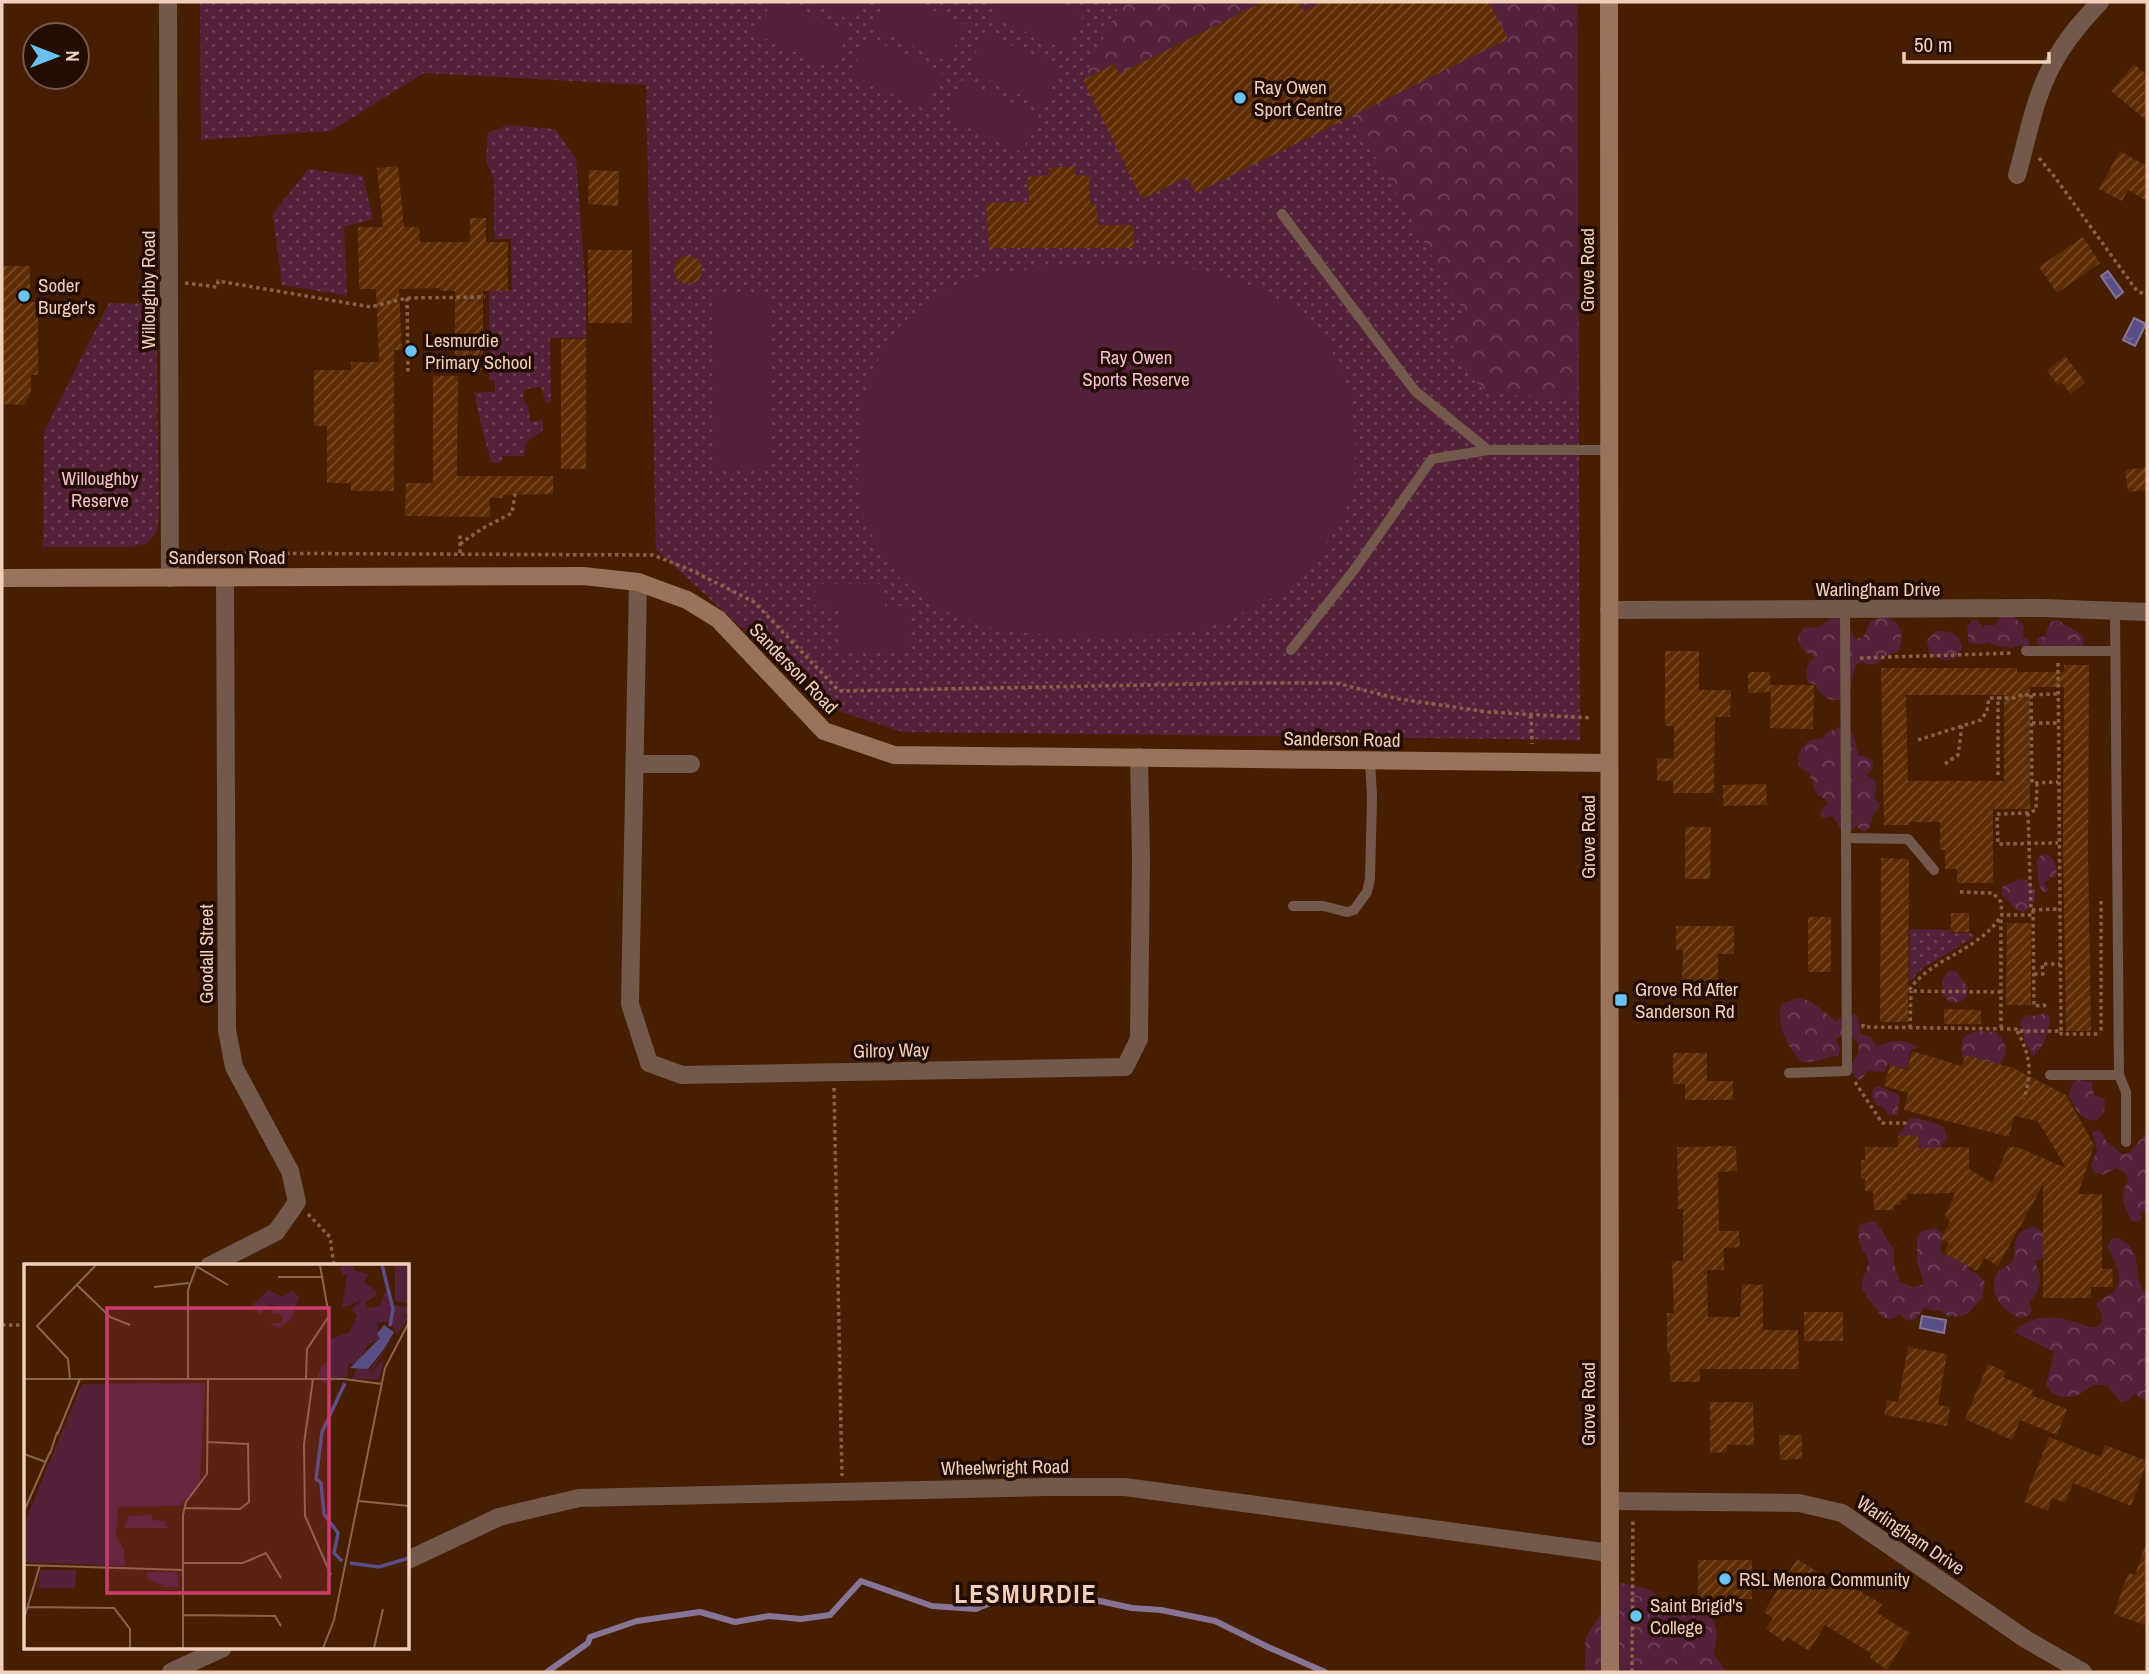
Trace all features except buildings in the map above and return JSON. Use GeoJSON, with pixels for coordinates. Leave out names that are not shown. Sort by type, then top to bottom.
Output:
{"type":"FeatureCollection","features":[{"type":"Feature","properties":{"kind":"street","name":"Willoughby Road"},"geometry":{"type":"LineString","coordinates":[[168,2],[170,578]]}},
{"type":"Feature","properties":{"kind":"street","name":"Grove Road"},"geometry":{"type":"LineString","coordinates":[[1609,2],[1610,1672]]}},
{"type":"Feature","properties":{"kind":"street"},"geometry":{"type":"LineString","coordinates":[[2017,175],[2032,116],[2052,64],[2077,27],[2100,2]]}},
{"type":"Feature","properties":{"kind":"street","name":"Sanderson Road"},"geometry":{"type":"LineString","coordinates":[[2,578],[583,576],[638,582],[687,600],[718,619],[824,731],[894,755],[1609,763]]}},
{"type":"Feature","properties":{"kind":"street","name":"Goodall Street"},"geometry":{"type":"LineString","coordinates":[[225,578],[227,1030],[234,1067],[290,1171],[298,1202]]}},
{"type":"Feature","properties":{"kind":"street","name":"Gilroy Way"},"geometry":{"type":"LineString","coordinates":[[638,582],[630,1004],[649,1063],[682,1074],[1125,1067],[1139,1039],[1139,757]]}},
{"type":"Feature","properties":{"kind":"street","name":"Warlingham Drive"},"geometry":{"type":"LineString","coordinates":[[1609,610],[2043,608],[2147,612]]}},
{"type":"Feature","properties":{"kind":"street"},"geometry":{"type":"LineString","coordinates":[[635,764],[691,764]]}},
{"type":"Feature","properties":{"kind":"street"},"geometry":{"type":"LineString","coordinates":[[213,1264],[276,1232],[298,1202]]}},
{"type":"Feature","properties":{"kind":"street","name":"Wheelwright Road"},"geometry":{"type":"LineString","coordinates":[[410,1559],[499,1517],[579,1498],[1125,1487],[1610,1553]]}},
{"type":"Feature","properties":{"kind":"street","name":"Warlingham Drive"},"geometry":{"type":"LineString","coordinates":[[1610,1501],[1799,1503],[1842,1513],[2027,1640],[2083,1672]]}},
{"type":"Feature","properties":{"kind":"street"},"geometry":{"type":"LineString","coordinates":[[172,1672],[219,1650]]}},
{"type":"Feature","properties":{"kind":"lane"},"geometry":{"type":"LineString","coordinates":[[1282,214],[1415,391],[1488,450]]}},
{"type":"Feature","properties":{"kind":"lane"},"geometry":{"type":"LineString","coordinates":[[1291,650],[1354,570],[1432,459],[1488,450],[1608,450]]}},
{"type":"Feature","properties":{"kind":"lane"},"geometry":{"type":"LineString","coordinates":[[1789,1073],[1847,1071],[1845,610]]}},
{"type":"Feature","properties":{"kind":"lane"},"geometry":{"type":"LineString","coordinates":[[2115,611],[2119,1075],[2126,1092],[2126,1142]]}},
{"type":"Feature","properties":{"kind":"lane"},"geometry":{"type":"LineString","coordinates":[[2026,651],[2115,651]]}},
{"type":"Feature","properties":{"kind":"lane"},"geometry":{"type":"LineString","coordinates":[[1293,906],[1324,906],[1347,912],[1354,910],[1367,892],[1370,879],[1372,809],[1370,760]]}},
{"type":"Feature","properties":{"kind":"lane"},"geometry":{"type":"LineString","coordinates":[[1846,838],[1908,839],[1934,870]]}},
{"type":"Feature","properties":{"kind":"lane"},"geometry":{"type":"LineString","coordinates":[[2050,1075],[2119,1075]]}},
{"type":"Feature","properties":{"kind":"path"},"geometry":{"type":"LineString","coordinates":[[2037,157],[2054,176],[2137,291],[2147,295]]}},
{"type":"Feature","properties":{"kind":"path"},"geometry":{"type":"LineString","coordinates":[[169,282],[217,287],[218,281],[371,307],[407,298],[485,297]]}},
{"type":"Feature","properties":{"kind":"path"},"geometry":{"type":"LineString","coordinates":[[407,298],[408,373]]}},
{"type":"Feature","properties":{"kind":"path"},"geometry":{"type":"LineString","coordinates":[[460,544],[512,513],[515,494]]}},
{"type":"Feature","properties":{"kind":"path"},"geometry":{"type":"LineString","coordinates":[[460,534],[460,577]]}},
{"type":"Feature","properties":{"kind":"path"},"geometry":{"type":"LineString","coordinates":[[170,553],[653,555],[693,571],[754,602],[839,691],[1336,683],[1398,699],[1488,712],[1595,718],[1595,707]]}},
{"type":"Feature","properties":{"kind":"path"},"geometry":{"type":"LineString","coordinates":[[1860,658],[2026,651]]}},
{"type":"Feature","properties":{"kind":"path"},"geometry":{"type":"LineString","coordinates":[[2058,651],[2061,1034],[2101,1034]]}},
{"type":"Feature","properties":{"kind":"path"},"geometry":{"type":"LineString","coordinates":[[2031,694],[2032,783],[2058,782]]}},
{"type":"Feature","properties":{"kind":"path"},"geometry":{"type":"LineString","coordinates":[[1918,740],[1981,720],[1987,711],[1989,698],[2058,694]]}},
{"type":"Feature","properties":{"kind":"path"},"geometry":{"type":"LineString","coordinates":[[1998,698],[1998,775]]}},
{"type":"Feature","properties":{"kind":"path"},"geometry":{"type":"LineString","coordinates":[[1531,715],[1533,762]]}},
{"type":"Feature","properties":{"kind":"path"},"geometry":{"type":"LineString","coordinates":[[2032,723],[2058,723]]}},
{"type":"Feature","properties":{"kind":"path"},"geometry":{"type":"LineString","coordinates":[[1945,764],[1958,755],[1962,726]]}},
{"type":"Feature","properties":{"kind":"path"},"geometry":{"type":"LineString","coordinates":[[2037,783],[2037,807],[2033,812],[1997,814],[1998,844],[2058,843]]}},
{"type":"Feature","properties":{"kind":"path"},"geometry":{"type":"LineString","coordinates":[[2028,813],[2034,1006],[2044,1005],[2048,1009]]}},
{"type":"Feature","properties":{"kind":"path"},"geometry":{"type":"LineString","coordinates":[[1960,891],[1993,893],[2001,902],[2001,1029]]}},
{"type":"Feature","properties":{"kind":"path"},"geometry":{"type":"LineString","coordinates":[[1910,1028],[1912,986],[1922,976],[1988,932],[2001,915],[2059,909]]}},
{"type":"Feature","properties":{"kind":"path"},"geometry":{"type":"LineString","coordinates":[[2033,974],[2043,974],[2042,964],[2060,964]]}},
{"type":"Feature","properties":{"kind":"path"},"geometry":{"type":"LineString","coordinates":[[1911,991],[2001,992]]}},
{"type":"Feature","properties":{"kind":"path"},"geometry":{"type":"LineString","coordinates":[[1863,1027],[2061,1031]]}},
{"type":"Feature","properties":{"kind":"path"},"geometry":{"type":"LineString","coordinates":[[2017,1031],[2029,1062],[2029,1080],[2024,1099]]}},
{"type":"Feature","properties":{"kind":"path"},"geometry":{"type":"LineString","coordinates":[[1847,1071],[1882,1123],[1908,1123]]}},
{"type":"Feature","properties":{"kind":"path"},"geometry":{"type":"LineString","coordinates":[[834,1072],[842,1492]]}},
{"type":"Feature","properties":{"kind":"path"},"geometry":{"type":"LineString","coordinates":[[298,1202],[330,1237],[334,1264]]}},
{"type":"Feature","properties":{"kind":"path"},"geometry":{"type":"LineString","coordinates":[[2,1325],[24,1325]]}},
{"type":"Feature","properties":{"kind":"path"},"geometry":{"type":"LineString","coordinates":[[1632,1672],[1633,1520]]}},
{"type":"Feature","properties":{"kind":"green space","name":"Ray Owen Sports Reserve"},"geometry":{"type":"Polygon","coordinates":[[[200,2],[1577,2],[1580,740],[903,732],[830,708],[656,550],[646,85],[424,73],[331,131],[201,140],[200,2]]]}},
{"type":"Feature","properties":{"kind":"green space"},"geometry":{"type":"Polygon","coordinates":[[[771,2],[783,2],[849,32],[832,69],[756,34],[771,2]]]}},
{"type":"Feature","properties":{"kind":"green space"},"geometry":{"type":"Polygon","coordinates":[[[810,2],[863,2],[854,22],[810,2]]]}},
{"type":"Feature","properties":{"kind":"green space"},"geometry":{"type":"Polygon","coordinates":[[[884,2],[915,2],[965,25],[948,62],[872,27],[884,2]]]}},
{"type":"Feature","properties":{"kind":"green space"},"geometry":{"type":"Polygon","coordinates":[[[997,2],[1058,2],[1084,13],[1067,51],[991,16],[997,2]]]}},
{"type":"Feature","properties":{"kind":"green space"},"geometry":{"type":"Polygon","coordinates":[[[1121,2],[1263,2],[1119,74],[1114,65],[1083,80],[1121,2]]]}},
{"type":"Feature","properties":{"kind":"green space"},"geometry":{"type":"Polygon","coordinates":[[[1489,2],[1577,2],[1579,397],[1527,396],[1488,391],[1470,375],[1444,332],[1465,314],[1352,116],[1507,39],[1489,2]]]}},
{"type":"Feature","properties":{"kind":"green space"},"geometry":{"type":"Polygon","coordinates":[[[985,33],[1061,68],[1044,106],[968,71],[985,33]]]}},
{"type":"Feature","properties":{"kind":"green space"},"geometry":{"type":"Polygon","coordinates":[[[867,37],[943,72],[926,109],[850,75],[867,37]]]}},
{"type":"Feature","properties":{"kind":"green space"},"geometry":{"type":"Polygon","coordinates":[[[962,80],[1039,115],[1022,152],[946,117],[962,80]]]}},
{"type":"Feature","properties":{"kind":"green space"},"geometry":{"type":"Polygon","coordinates":[[[508,125],[555,129],[576,159],[586,290],[586,338],[550,338],[551,403],[546,403],[541,387],[525,389],[523,400],[528,405],[530,422],[543,420],[543,430],[526,443],[524,456],[502,456],[502,463],[492,463],[474,392],[495,392],[495,380],[489,380],[489,291],[512,290],[511,239],[494,239],[494,181],[486,160],[488,133],[508,125]]]}},
{"type":"Feature","properties":{"kind":"green space"},"geometry":{"type":"Polygon","coordinates":[[[308,169],[363,176],[373,219],[344,227],[347,296],[282,285],[273,214],[308,169]]]}},
{"type":"Feature","properties":{"kind":"green space"},"geometry":{"type":"Polygon","coordinates":[[[1095,265],[1181,266],[1239,280],[1294,307],[1330,346],[1350,394],[1355,445],[1354,488],[1342,520],[1312,567],[1275,597],[1220,624],[1169,634],[1110,636],[1051,636],[996,629],[953,615],[901,580],[866,526],[857,482],[863,402],[877,362],[900,326],[927,300],[972,278],[1021,270],[1095,265]]]}},
{"type":"Feature","properties":{"kind":"green space"},"geometry":{"type":"Polygon","coordinates":[[[715,292],[770,292],[769,468],[714,468],[715,292]]]}},
{"type":"Feature","properties":{"kind":"green space","name":"Willoughby Reserve"},"geometry":{"type":"Polygon","coordinates":[[[109,303],[156,304],[157,532],[147,544],[127,547],[43,547],[44,432],[109,303]]]}},
{"type":"Feature","properties":{"kind":"green space"},"geometry":{"type":"Polygon","coordinates":[[[815,584],[884,584],[885,606],[911,606],[911,649],[841,649],[841,607],[815,606],[815,584]]]}},
{"type":"Feature","properties":{"kind":"green space"},"geometry":{"type":"Polygon","coordinates":[[[1836,615],[1848,621],[1854,639],[1863,638],[1870,622],[1880,617],[1893,620],[1897,624],[1902,640],[1898,652],[1887,655],[1880,662],[1870,665],[1862,662],[1856,664],[1848,696],[1839,700],[1825,697],[1816,685],[1808,682],[1807,668],[1815,657],[1803,649],[1798,636],[1804,628],[1818,627],[1836,615]]]}},
{"type":"Feature","properties":{"kind":"green space"},"geometry":{"type":"Polygon","coordinates":[[[2001,616],[2014,616],[2024,625],[2023,637],[2029,639],[2029,648],[2024,650],[2020,645],[2012,648],[1996,646],[1988,642],[1969,643],[1967,628],[1972,620],[1977,620],[1983,628],[1986,625],[1995,625],[2001,616]]]}},
{"type":"Feature","properties":{"kind":"green space"},"geometry":{"type":"Polygon","coordinates":[[[2057,620],[2081,634],[2084,641],[2081,649],[2041,648],[2037,638],[2045,636],[2049,624],[2057,620]]]}},
{"type":"Feature","properties":{"kind":"green space"},"geometry":{"type":"Polygon","coordinates":[[[1936,631],[1949,632],[1959,639],[1962,648],[1955,657],[1943,660],[1929,653],[1927,640],[1936,631]]]}},
{"type":"Feature","properties":{"kind":"green space"},"geometry":{"type":"Polygon","coordinates":[[[1846,727],[1854,737],[1858,755],[1868,757],[1873,762],[1873,769],[1866,775],[1876,784],[1874,797],[1880,806],[1864,832],[1856,826],[1851,830],[1842,830],[1832,816],[1823,818],[1820,814],[1823,808],[1828,806],[1827,800],[1817,795],[1809,773],[1799,766],[1799,755],[1807,743],[1823,738],[1826,733],[1846,727]]]}},
{"type":"Feature","properties":{"kind":"green space"},"geometry":{"type":"Polygon","coordinates":[[[2045,854],[2054,860],[2057,870],[2055,878],[2050,877],[2044,883],[2049,889],[2046,893],[2040,888],[2036,862],[2045,854]]]}},
{"type":"Feature","properties":{"kind":"green space"},"geometry":{"type":"Polygon","coordinates":[[[2021,879],[2027,880],[2035,891],[2034,902],[2024,912],[2017,910],[2001,894],[2003,886],[2021,879]]]}},
{"type":"Feature","properties":{"kind":"green space"},"geometry":{"type":"Polygon","coordinates":[[[1910,929],[1950,930],[1951,933],[1970,933],[1976,936],[1923,968],[1909,982],[1910,929]]]}},
{"type":"Feature","properties":{"kind":"green space"},"geometry":{"type":"Polygon","coordinates":[[[1949,971],[1957,972],[1968,988],[1967,996],[1960,1002],[1950,1002],[1943,995],[1942,980],[1949,971]]]}},
{"type":"Feature","properties":{"kind":"green space"},"geometry":{"type":"Polygon","coordinates":[[[1797,998],[1810,1001],[1836,1021],[1843,1016],[1854,1014],[1858,1017],[1861,1034],[1871,1037],[1877,1047],[1898,1041],[1908,1042],[1918,1048],[1911,1050],[1906,1069],[1888,1064],[1884,1072],[1868,1071],[1861,1080],[1851,1071],[1851,1064],[1859,1048],[1858,1043],[1851,1038],[1838,1037],[1836,1040],[1841,1048],[1838,1056],[1801,1062],[1787,1042],[1780,1021],[1781,1004],[1797,998]]]}},
{"type":"Feature","properties":{"kind":"green space"},"geometry":{"type":"Polygon","coordinates":[[[2045,1013],[2050,1017],[2047,1033],[2043,1044],[2033,1056],[2024,1040],[2021,1022],[2026,1015],[2045,1013]]]}},
{"type":"Feature","properties":{"kind":"green space"},"geometry":{"type":"Polygon","coordinates":[[[1978,1031],[1996,1032],[2004,1042],[2005,1054],[1997,1068],[1964,1060],[1961,1052],[1962,1039],[1978,1031]]]}},
{"type":"Feature","properties":{"kind":"green space"},"geometry":{"type":"Polygon","coordinates":[[[2073,1081],[2092,1082],[2094,1096],[2104,1098],[2103,1114],[2097,1120],[2087,1119],[2080,1114],[2069,1096],[2073,1081]]]}},
{"type":"Feature","properties":{"kind":"green space"},"geometry":{"type":"Polygon","coordinates":[[[1878,1086],[1899,1095],[1897,1115],[1888,1115],[1884,1108],[1876,1105],[1872,1097],[1873,1089],[1878,1086]]]}},
{"type":"Feature","properties":{"kind":"green space"},"geometry":{"type":"Polygon","coordinates":[[[1917,1118],[1944,1128],[1947,1139],[1941,1146],[1944,1154],[1918,1150],[1907,1144],[1898,1134],[1909,1119],[1917,1118]]]}},
{"type":"Feature","properties":{"kind":"green space"},"geometry":{"type":"Polygon","coordinates":[[[2098,1130],[2106,1141],[2122,1154],[2130,1152],[2147,1132],[2147,1212],[2140,1213],[2142,1219],[2136,1222],[2131,1220],[2123,1199],[2129,1179],[2126,1173],[2116,1168],[2103,1175],[2095,1173],[2091,1165],[2097,1150],[2092,1132],[2098,1130]]]}},
{"type":"Feature","properties":{"kind":"green space"},"geometry":{"type":"Polygon","coordinates":[[[1873,1221],[1894,1248],[1894,1264],[1900,1282],[1913,1287],[1924,1284],[1917,1261],[1917,1237],[1922,1231],[1936,1228],[1945,1236],[1940,1248],[1942,1255],[1954,1255],[1965,1260],[1969,1270],[1985,1282],[1982,1298],[1963,1316],[1949,1317],[1925,1307],[1912,1320],[1906,1320],[1900,1314],[1891,1319],[1883,1318],[1862,1290],[1869,1261],[1858,1234],[1860,1224],[1873,1221]]]}},
{"type":"Feature","properties":{"kind":"green space"},"geometry":{"type":"Polygon","coordinates":[[[2034,1226],[2045,1234],[2046,1257],[2034,1261],[2040,1278],[2038,1288],[2029,1302],[2032,1310],[2030,1315],[2020,1318],[2007,1310],[1997,1298],[1994,1291],[1995,1277],[1999,1270],[2014,1259],[2014,1246],[2019,1233],[2034,1226]]]}},
{"type":"Feature","properties":{"kind":"green space"},"geometry":{"type":"Polygon","coordinates":[[[2119,1238],[2132,1250],[2140,1284],[2144,1291],[2147,1291],[2147,1401],[2134,1394],[2121,1403],[2107,1385],[2093,1385],[2077,1396],[2061,1397],[2053,1394],[2046,1385],[2054,1352],[2014,1332],[2026,1323],[2040,1318],[2063,1319],[2097,1327],[2102,1318],[2096,1303],[2113,1292],[2118,1285],[2118,1268],[2108,1247],[2111,1239],[2119,1238]]]}},
{"type":"Feature","properties":{"kind":"green space","name":"Saint Brigid's College"},"geometry":{"type":"Polygon","coordinates":[[[1622,1583],[1651,1590],[1662,1600],[1685,1603],[1714,1621],[1717,1634],[1714,1654],[1724,1669],[1730,1672],[1585,1672],[1585,1638],[1604,1609],[1609,1588],[1622,1583]]]}},
{"type":"Feature","properties":{"kind":"water"},"geometry":{"type":"Polygon","coordinates":[[[2108,271],[2123,292],[2116,298],[2101,276],[2108,271]]]}},
{"type":"Feature","properties":{"kind":"water"},"geometry":{"type":"Polygon","coordinates":[[[2134,318],[2146,324],[2135,346],[2123,340],[2134,318]]]}},
{"type":"Feature","properties":{"kind":"water"},"geometry":{"type":"Polygon","coordinates":[[[1922,1316],[1946,1320],[1944,1333],[1920,1328],[1922,1316]]]}},
{"type":"Feature","properties":{"kind":"waterway"},"geometry":{"type":"LineString","coordinates":[[547,1672],[588,1643],[590,1637],[637,1621],[700,1612],[735,1622],[769,1616],[801,1619],[830,1615],[861,1581],[932,1606],[976,1609],[1030,1586],[1132,1608],[1161,1610],[1215,1621],[1325,1672]]}},
{"type":"Feature","properties":{"kind":"place","name":"Ray Owen Sport Centre"},"geometry":{"type":"Point","coordinates":[1240,98]}},
{"type":"Feature","properties":{"kind":"place","name":"Soder Burger's"},"geometry":{"type":"Point","coordinates":[24,296]}},
{"type":"Feature","properties":{"kind":"place","name":"Lesmurdie Primary School"},"geometry":{"type":"Point","coordinates":[411,351]}},
{"type":"Feature","properties":{"kind":"place","name":"Grove Rd After Sanderson Rd"},"geometry":{"type":"Point","coordinates":[1621,1000]}},
{"type":"Feature","properties":{"kind":"place","name":"RSL Menora Community"},"geometry":{"type":"Point","coordinates":[1725,1579]}},
{"type":"Feature","properties":{"kind":"place","name":"Saint Brigid's College"},"geometry":{"type":"Point","coordinates":[1636,1616]}},
{"type":"Feature","properties":{"kind":"district","name":"LESMURDIE"},"geometry":{"type":"Point","coordinates":[1026,1594]}}]}
